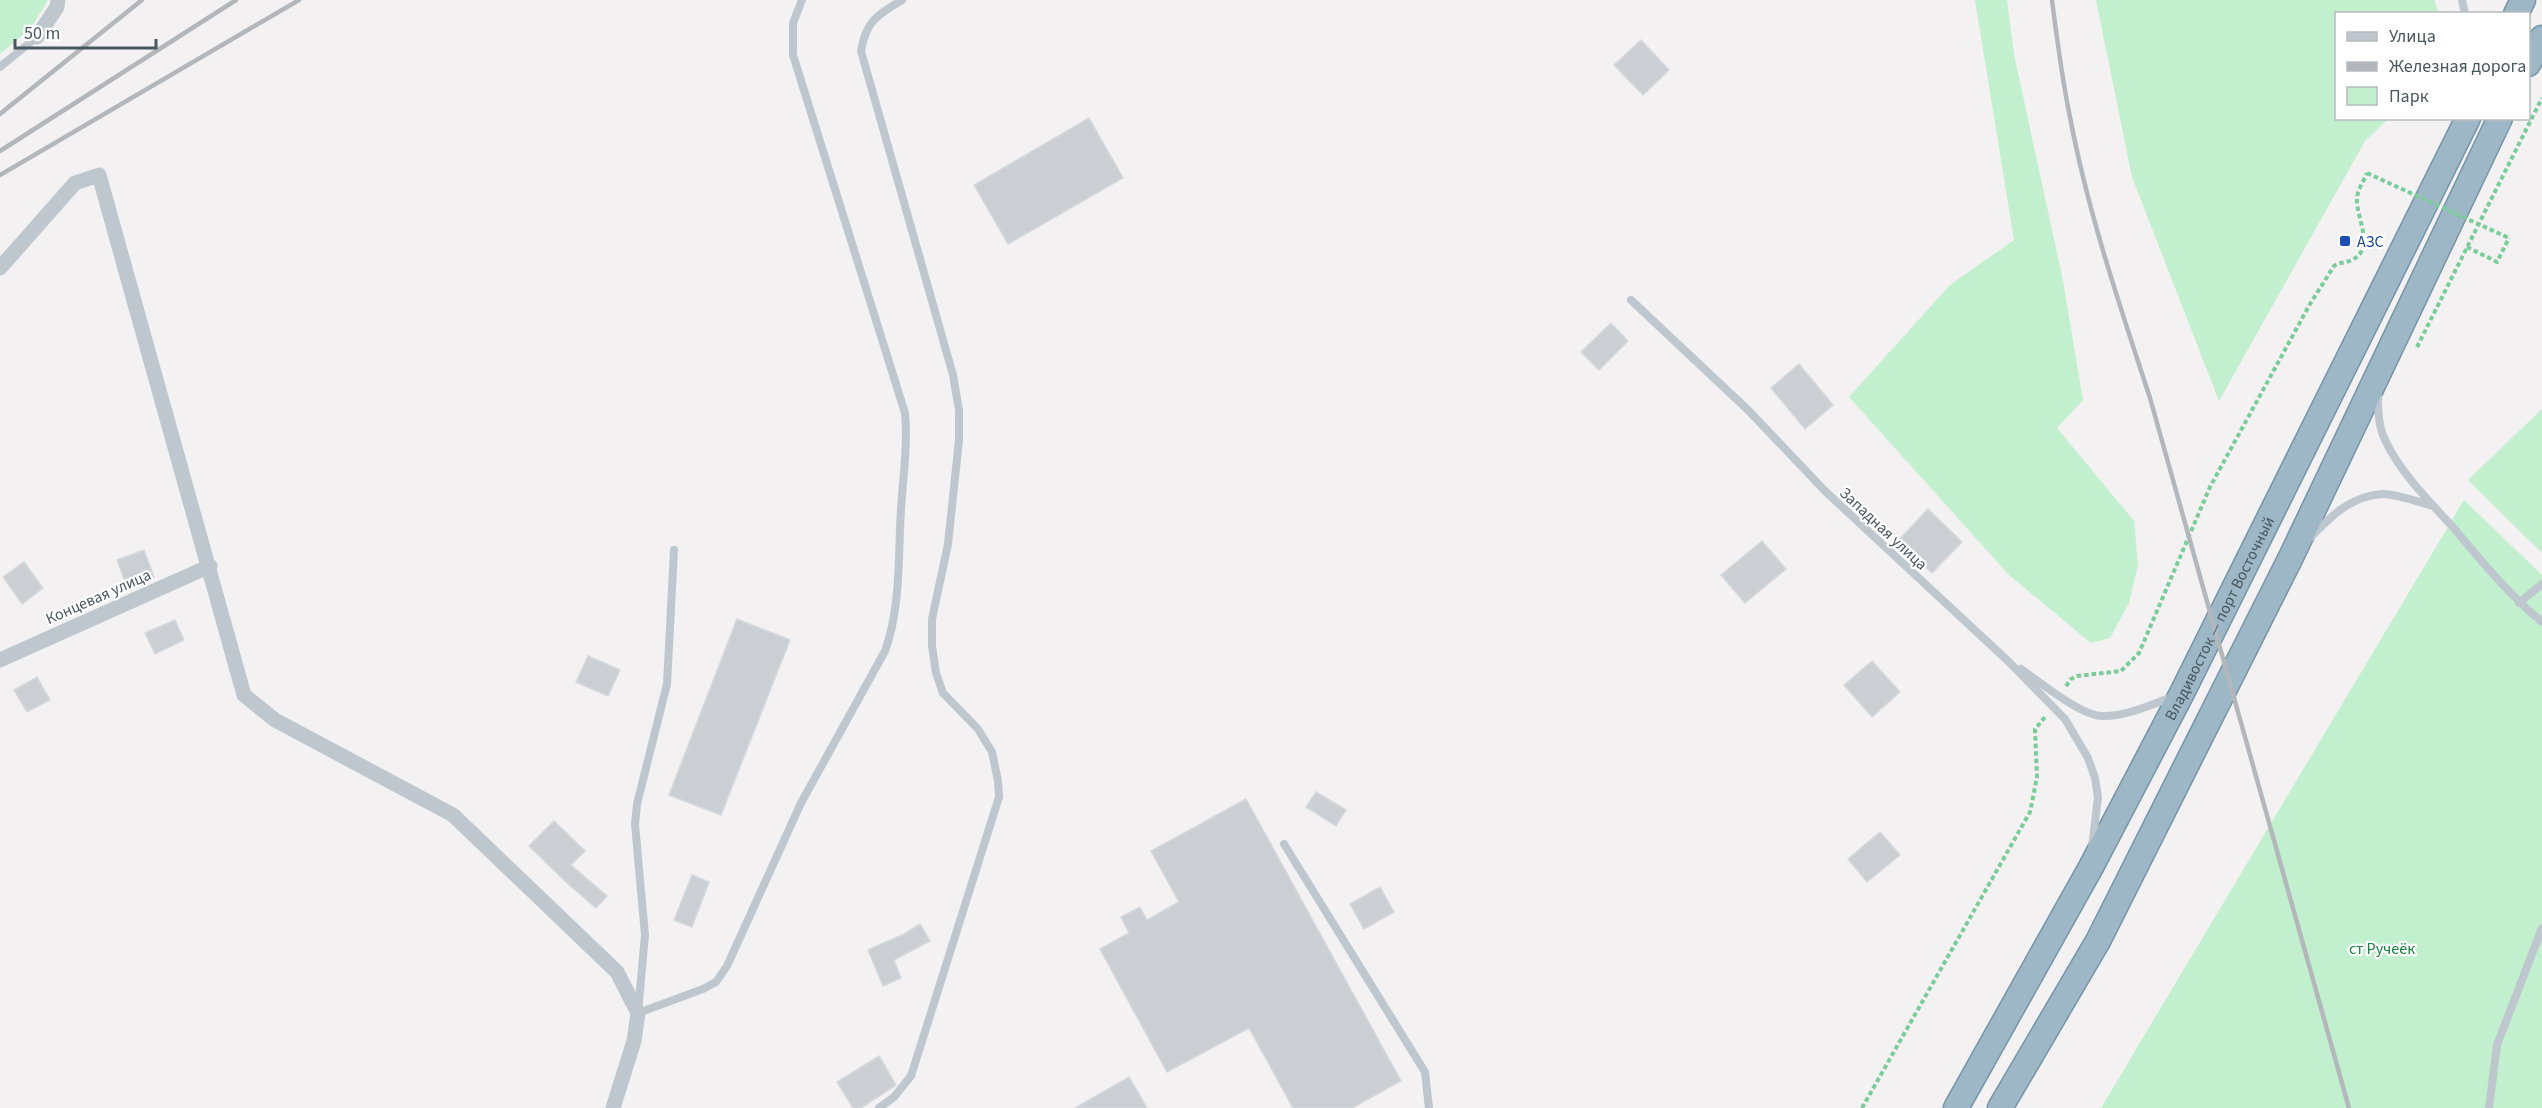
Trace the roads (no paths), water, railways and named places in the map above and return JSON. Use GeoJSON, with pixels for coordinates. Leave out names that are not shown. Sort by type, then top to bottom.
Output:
{"type":"FeatureCollection","features":[{"type":"Feature","properties":{"kind":"highway"},"geometry":{"type":"LineString","coordinates":[[2530,62],[2542,38]]}},
{"type":"Feature","properties":{"kind":"highway","name":"Владивосток — порт Восточный"},"geometry":{"type":"LineString","coordinates":[[1956,1108],[2091,867],[2182,693],[2467,120]]}},
{"type":"Feature","properties":{"kind":"highway"},"geometry":{"type":"LineString","coordinates":[[2000,1108],[2098,941],[2291,557],[2499,120]]}},
{"type":"Feature","properties":{"kind":"street"},"geometry":{"type":"LineString","coordinates":[[38,37],[57,7],[58,0]]}},
{"type":"Feature","properties":{"kind":"street"},"geometry":{"type":"LineString","coordinates":[[0,268],[75,183],[99,176],[210,566],[244,695],[275,720],[453,815],[617,972],[638,1012],[634,1041],[613,1108]]}},
{"type":"Feature","properties":{"kind":"street","name":"Концевая улица"},"geometry":{"type":"LineString","coordinates":[[0,660],[210,566]]}},
{"type":"Feature","properties":{"kind":"lane"},"geometry":{"type":"LineString","coordinates":[[674,550],[668,684],[637,804],[635,824],[645,935],[638,1012],[703,989],[716,982],[727,966],[801,803],[885,651],[893,629],[901,498],[908,441],[905,413],[793,55],[793,23],[802,0]]}},
{"type":"Feature","properties":{"kind":"lane"},"geometry":{"type":"LineString","coordinates":[[879,1108],[894,1097],[911,1077],[999,797],[992,752],[978,729],[943,693],[936,673],[932,646],[932,619],[948,544],[959,440],[959,410],[950,364],[861,51],[870,23],[880,13],[902,0]]}},
{"type":"Feature","properties":{"kind":"lane"},"geometry":{"type":"LineString","coordinates":[[0,67],[38,37]]}},
{"type":"Feature","properties":{"kind":"lane","name":"Западная улица"},"geometry":{"type":"LineString","coordinates":[[1632,300],[1748,410],[1825,491],[2008,661],[2053,707],[2076,736],[2095,778],[2098,797],[2091,867]]}},
{"type":"Feature","properties":{"kind":"lane"},"geometry":{"type":"LineString","coordinates":[[2378,378],[2378,412],[2380,427],[2386,443],[2434,507],[2519,603],[2542,622]]}},
{"type":"Feature","properties":{"kind":"lane"},"geometry":{"type":"LineString","coordinates":[[2291,557],[2336,512],[2360,498],[2384,494],[2434,507]]}},
{"type":"Feature","properties":{"kind":"lane"},"geometry":{"type":"LineString","coordinates":[[2519,603],[2542,584]]}},
{"type":"Feature","properties":{"kind":"lane","name":"Западная улица"},"geometry":{"type":"LineString","coordinates":[[2008,661],[2080,710],[2102,717],[2130,712],[2182,693]]}},
{"type":"Feature","properties":{"kind":"lane"},"geometry":{"type":"LineString","coordinates":[[1284,844],[1425,1072],[1429,1108]]}},
{"type":"Feature","properties":{"kind":"lane"},"geometry":{"type":"LineString","coordinates":[[2490,1108],[2497,1045],[2542,928]]}},
{"type":"Feature","properties":{"kind":"railway"},"geometry":{"type":"LineString","coordinates":[[0,114],[142,0]]}},
{"type":"Feature","properties":{"kind":"railway"},"geometry":{"type":"LineString","coordinates":[[0,151],[236,0]]}},
{"type":"Feature","properties":{"kind":"railway"},"geometry":{"type":"LineString","coordinates":[[0,175],[299,0]]}},
{"type":"Feature","properties":{"kind":"railway"},"geometry":{"type":"LineString","coordinates":[[2052,0],[2067,103],[2095,224],[2150,398],[2349,1108]]}},
{"type":"Feature","properties":{"kind":"place","name":"АЗС"},"geometry":{"type":"Point","coordinates":[2345,241]}},
{"type":"Feature","properties":{"kind":"park label","name":"ст Ручеёк"},"geometry":{"type":"Point","coordinates":[2382,948]}}]}
